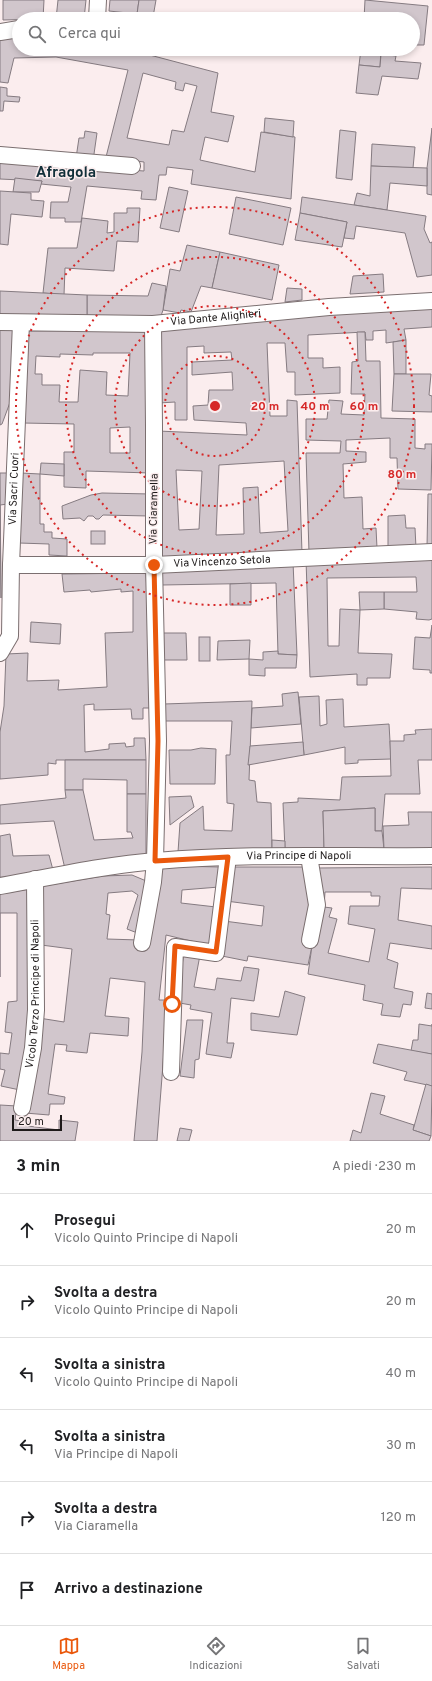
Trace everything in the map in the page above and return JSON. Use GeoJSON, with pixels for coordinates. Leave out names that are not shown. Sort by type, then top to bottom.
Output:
{"type":"FeatureCollection","features":[{"type":"Feature","properties":{"kind":"street"},"geometry":{"type":"LineString","coordinates":[[97,12],[98,0]]}},
{"type":"Feature","properties":{"kind":"street"},"geometry":{"type":"LineString","coordinates":[[0,32],[12,30]]}},
{"type":"Feature","properties":{"kind":"street"},"geometry":{"type":"LineString","coordinates":[[0,154],[132,166]]}},
{"type":"Feature","properties":{"kind":"street","name":"Via Dante Alighieri"},"geometry":{"type":"LineString","coordinates":[[0,322],[153,324],[329,307],[432,301]]}},
{"type":"Feature","properties":{"kind":"street","name":"Via Sacri Cuori"},"geometry":{"type":"LineString","coordinates":[[0,653],[10,636],[11,565],[21,323]]}},
{"type":"Feature","properties":{"kind":"street","name":"Via Ciaramella"},"geometry":{"type":"LineString","coordinates":[[142,942],[153,882],[155,861],[158,741],[154,565],[153,324]]}},
{"type":"Feature","properties":{"kind":"street","name":"Via Vincenzo Setola"},"geometry":{"type":"LineString","coordinates":[[11,565],[154,565],[432,552]]}},
{"type":"Feature","properties":{"kind":"street"},"geometry":{"type":"LineString","coordinates":[[309,856],[317,905],[310,940]]}},
{"type":"Feature","properties":{"kind":"street","name":"Via Principe di Napoli"},"geometry":{"type":"LineString","coordinates":[[0,886],[60,874],[155,861],[228,857],[432,856]]}},
{"type":"Feature","properties":{"kind":"street"},"geometry":{"type":"LineString","coordinates":[[170,1072],[175,946],[216,952],[228,857]]}},
{"type":"Feature","properties":{"kind":"street","name":"Vicolo Terzo Principe di Napoli"},"geometry":{"type":"LineString","coordinates":[[22,1108],[33,1048],[36,1010],[35,879]]}},
{"type":"Feature","properties":{"kind":"building"},"geometry":{"type":"Polygon","coordinates":[[[3,0],[44,0],[43,12],[12,12],[12,20],[3,20],[3,0]]]}},
{"type":"Feature","properties":{"kind":"building"},"geometry":{"type":"Polygon","coordinates":[[[58,0],[86,0],[85,12],[57,12],[58,0]]]}},
{"type":"Feature","properties":{"kind":"building"},"geometry":{"type":"Polygon","coordinates":[[[110,0],[139,0],[137,12],[109,11],[110,0]]]}},
{"type":"Feature","properties":{"kind":"building"},"geometry":{"type":"Polygon","coordinates":[[[139,0],[156,0],[154,12],[137,12],[139,0]]]}},
{"type":"Feature","properties":{"kind":"building"},"geometry":{"type":"Polygon","coordinates":[[[365,0],[428,6],[424,45],[420,45],[420,12],[364,12],[365,0]]]}},
{"type":"Feature","properties":{"kind":"building"},"geometry":{"type":"Polygon","coordinates":[[[12,37],[12,56],[154,56],[218,73],[211,112],[234,116],[228,142],[205,137],[200,160],[255,172],[261,132],[295,137],[291,199],[191,184],[193,170],[167,167],[166,175],[159,175],[156,200],[141,199],[142,191],[87,186],[81,222],[65,222],[65,218],[50,218],[51,202],[68,202],[71,187],[41,184],[42,181],[0,179],[0,158],[22,162],[144,171],[144,162],[106,157],[128,70],[56,57],[14,58],[8,83],[0,82],[0,39],[12,37]],[[143,73],[127,138],[169,145],[172,130],[184,132],[197,86],[185,83],[183,91],[175,89],[176,82],[143,73]]]}},
{"type":"Feature","properties":{"kind":"building"},"geometry":{"type":"Polygon","coordinates":[[[360,56],[381,56],[380,67],[359,65],[360,56]]]}},
{"type":"Feature","properties":{"kind":"building"},"geometry":{"type":"Polygon","coordinates":[[[381,56],[396,56],[395,61],[421,63],[418,79],[382,76],[378,95],[356,93],[359,65],[380,67],[381,56]]]}},
{"type":"Feature","properties":{"kind":"building"},"geometry":{"type":"Polygon","coordinates":[[[0,87],[7,88],[7,96],[20,97],[19,102],[4,101],[3,111],[0,111],[0,87]]]}},
{"type":"Feature","properties":{"kind":"building"},"geometry":{"type":"Polygon","coordinates":[[[265,118],[294,121],[293,137],[264,132],[265,118]]]}},
{"type":"Feature","properties":{"kind":"building"},"geometry":{"type":"Polygon","coordinates":[[[432,128],[432,195],[427,194],[427,168],[432,128]]]}},
{"type":"Feature","properties":{"kind":"building"},"geometry":{"type":"Polygon","coordinates":[[[340,130],[356,132],[352,180],[336,178],[340,130]]]}},
{"type":"Feature","properties":{"kind":"building"},"geometry":{"type":"Polygon","coordinates":[[[85,131],[97,133],[93,161],[76,158],[79,138],[84,138],[85,131]]]}},
{"type":"Feature","properties":{"kind":"building"},"geometry":{"type":"Polygon","coordinates":[[[372,144],[415,147],[413,168],[371,166],[372,144]]]}},
{"type":"Feature","properties":{"kind":"building"},"geometry":{"type":"Polygon","coordinates":[[[371,166],[427,168],[427,186],[390,183],[387,210],[354,205],[357,193],[370,196],[371,166]]]}},
{"type":"Feature","properties":{"kind":"building"},"geometry":{"type":"Polygon","coordinates":[[[15,178],[42,181],[39,192],[13,192],[15,178]]]}},
{"type":"Feature","properties":{"kind":"building"},"geometry":{"type":"Polygon","coordinates":[[[169,187],[188,191],[179,232],[160,228],[169,187]]]}},
{"type":"Feature","properties":{"kind":"building"},"geometry":{"type":"Polygon","coordinates":[[[0,191],[31,193],[31,200],[44,201],[42,217],[11,214],[8,245],[0,244],[0,191]]]}},
{"type":"Feature","properties":{"kind":"building"},"geometry":{"type":"Polygon","coordinates":[[[236,197],[291,208],[283,245],[229,234],[236,197]]]}},
{"type":"Feature","properties":{"kind":"building"},"geometry":{"type":"Polygon","coordinates":[[[302,197],[426,216],[424,229],[430,243],[432,242],[432,275],[417,277],[405,233],[356,226],[354,239],[344,238],[347,222],[300,213],[302,197]]]}},
{"type":"Feature","properties":{"kind":"building"},"geometry":{"type":"Polygon","coordinates":[[[127,208],[140,208],[138,242],[117,241],[114,271],[65,268],[64,295],[43,293],[48,248],[77,248],[82,218],[108,221],[107,233],[114,232],[114,213],[127,213],[127,208]]]}},
{"type":"Feature","properties":{"kind":"building"},"geometry":{"type":"Polygon","coordinates":[[[300,213],[347,222],[342,247],[295,240],[300,213]]]}},
{"type":"Feature","properties":{"kind":"building"},"geometry":{"type":"Polygon","coordinates":[[[187,245],[220,252],[212,288],[201,286],[191,312],[181,310],[180,313],[163,310],[170,269],[180,271],[187,245]]]}},
{"type":"Feature","properties":{"kind":"building"},"geometry":{"type":"Polygon","coordinates":[[[220,252],[279,265],[272,300],[212,288],[220,252]]]}},
{"type":"Feature","properties":{"kind":"building"},"geometry":{"type":"Polygon","coordinates":[[[383,274],[384,292],[350,294],[353,276],[383,274]]]}},
{"type":"Feature","properties":{"kind":"building"},"geometry":{"type":"Polygon","coordinates":[[[152,283],[166,286],[163,310],[160,319],[87,319],[87,295],[148,296],[152,283]]]}},
{"type":"Feature","properties":{"kind":"building"},"geometry":{"type":"Polygon","coordinates":[[[287,288],[302,289],[302,300],[285,302],[287,288]]]}},
{"type":"Feature","properties":{"kind":"building"},"geometry":{"type":"Polygon","coordinates":[[[0,291],[87,295],[87,319],[0,317],[0,291]]]}},
{"type":"Feature","properties":{"kind":"building"},"geometry":{"type":"Polygon","coordinates":[[[432,306],[432,327],[404,329],[406,340],[386,343],[386,330],[373,331],[373,340],[366,340],[365,332],[308,335],[308,358],[323,358],[323,368],[340,367],[340,393],[295,395],[295,372],[287,372],[285,343],[267,343],[270,416],[287,416],[287,400],[297,401],[302,553],[161,560],[158,431],[247,435],[246,423],[194,420],[193,406],[208,405],[209,390],[233,390],[232,372],[192,375],[192,362],[232,360],[231,352],[204,353],[204,346],[187,347],[187,420],[175,420],[175,402],[159,403],[157,329],[432,306]],[[284,461],[219,465],[216,535],[244,534],[243,488],[258,487],[260,533],[288,531],[284,461]],[[176,470],[179,530],[199,529],[202,471],[176,470]]]}},
{"type":"Feature","properties":{"kind":"building"},"geometry":{"type":"Polygon","coordinates":[[[0,329],[16,331],[12,397],[2,424],[0,425],[0,329]]]}},
{"type":"Feature","properties":{"kind":"building"},"geometry":{"type":"Polygon","coordinates":[[[149,330],[150,473],[86,471],[86,488],[64,487],[64,452],[74,452],[74,424],[23,423],[26,331],[149,330]],[[93,353],[93,355],[60,354],[60,357],[36,356],[35,374],[42,374],[42,385],[60,385],[59,402],[78,402],[80,370],[107,372],[106,395],[128,396],[130,353],[93,353]],[[130,427],[110,428],[110,453],[130,453],[130,427]]]}},
{"type":"Feature","properties":{"kind":"building"},"geometry":{"type":"Polygon","coordinates":[[[357,332],[365,332],[366,361],[380,361],[381,418],[415,419],[415,448],[425,449],[425,444],[432,444],[431,490],[398,489],[397,458],[390,458],[390,438],[346,440],[346,451],[366,452],[366,462],[343,464],[344,498],[362,497],[363,529],[376,528],[377,548],[309,553],[306,453],[340,453],[341,441],[306,440],[306,419],[327,419],[329,400],[343,401],[341,414],[364,415],[365,394],[351,394],[352,362],[358,361],[357,332]]]}},
{"type":"Feature","properties":{"kind":"building"},"geometry":{"type":"Polygon","coordinates":[[[406,340],[406,374],[394,374],[393,342],[406,340]]]}},
{"type":"Feature","properties":{"kind":"building"},"geometry":{"type":"Polygon","coordinates":[[[394,374],[431,374],[429,395],[432,396],[432,412],[392,411],[394,374]]]}},
{"type":"Feature","properties":{"kind":"building"},"geometry":{"type":"Polygon","coordinates":[[[41,463],[64,464],[64,476],[40,474],[41,463]]]}},
{"type":"Feature","properties":{"kind":"building"},"geometry":{"type":"Polygon","coordinates":[[[0,473],[7,473],[8,504],[0,505],[0,473]]]}},
{"type":"Feature","properties":{"kind":"building"},"geometry":{"type":"Polygon","coordinates":[[[21,473],[40,474],[40,524],[44,524],[44,532],[52,532],[52,538],[67,539],[67,556],[49,555],[49,544],[19,543],[21,473]]]}},
{"type":"Feature","properties":{"kind":"building"},"geometry":{"type":"Polygon","coordinates":[[[102,493],[151,494],[149,516],[103,515],[99,519],[96,519],[93,516],[88,516],[84,521],[80,518],[63,519],[62,506],[91,495],[102,493]]]}},
{"type":"Feature","properties":{"kind":"building"},"geometry":{"type":"Polygon","coordinates":[[[428,494],[432,494],[432,547],[427,547],[428,494]]]}},
{"type":"Feature","properties":{"kind":"building"},"geometry":{"type":"Polygon","coordinates":[[[405,515],[406,528],[415,528],[416,548],[388,548],[388,516],[405,515]]]}},
{"type":"Feature","properties":{"kind":"building"},"geometry":{"type":"Polygon","coordinates":[[[91,531],[105,531],[105,544],[91,544],[91,531]]]}},
{"type":"Feature","properties":{"kind":"building"},"geometry":{"type":"Polygon","coordinates":[[[432,554],[432,619],[429,620],[416,619],[417,612],[384,609],[384,592],[417,592],[416,577],[327,578],[328,646],[339,646],[340,609],[360,610],[358,653],[392,654],[390,678],[367,678],[367,685],[357,685],[357,674],[310,677],[306,560],[432,554]]]}},
{"type":"Feature","properties":{"kind":"building"},"geometry":{"type":"Polygon","coordinates":[[[293,562],[297,655],[278,654],[276,583],[162,585],[161,568],[293,562]]]}},
{"type":"Feature","properties":{"kind":"building"},"geometry":{"type":"Polygon","coordinates":[[[146,573],[153,708],[143,708],[143,719],[132,719],[131,709],[94,710],[94,704],[84,705],[85,752],[109,749],[109,744],[125,743],[126,747],[134,746],[134,738],[145,738],[146,760],[56,760],[56,764],[48,763],[48,775],[0,779],[0,732],[4,706],[6,654],[28,653],[27,681],[59,680],[58,690],[107,687],[105,633],[133,632],[133,591],[121,592],[121,589],[91,592],[90,590],[64,592],[62,574],[146,573]]]}},
{"type":"Feature","properties":{"kind":"building"},"geometry":{"type":"Polygon","coordinates":[[[251,583],[251,605],[230,605],[230,584],[251,583]]]}},
{"type":"Feature","properties":{"kind":"building"},"geometry":{"type":"Polygon","coordinates":[[[359,592],[384,592],[384,609],[360,610],[359,592]]]}},
{"type":"Feature","properties":{"kind":"building"},"geometry":{"type":"Polygon","coordinates":[[[31,622],[61,624],[60,644],[30,642],[31,622]]]}},
{"type":"Feature","properties":{"kind":"building"},"geometry":{"type":"Polygon","coordinates":[[[432,625],[432,673],[430,673],[430,670],[413,669],[415,637],[430,638],[432,625]]]}},
{"type":"Feature","properties":{"kind":"building"},"geometry":{"type":"Polygon","coordinates":[[[162,633],[186,633],[187,660],[162,660],[162,633]]]}},
{"type":"Feature","properties":{"kind":"building"},"geometry":{"type":"Polygon","coordinates":[[[199,637],[210,637],[210,661],[199,661],[199,637]]]}},
{"type":"Feature","properties":{"kind":"building"},"geometry":{"type":"Polygon","coordinates":[[[250,640],[249,659],[217,660],[218,641],[250,640]]]}},
{"type":"Feature","properties":{"kind":"building"},"geometry":{"type":"Polygon","coordinates":[[[278,651],[278,654],[297,655],[296,668],[265,668],[265,676],[249,675],[249,659],[263,660],[263,652],[278,651]]]}},
{"type":"Feature","properties":{"kind":"building"},"geometry":{"type":"Polygon","coordinates":[[[298,692],[301,724],[251,728],[252,708],[283,706],[282,694],[298,692]]]}},
{"type":"Feature","properties":{"kind":"building"},"geometry":{"type":"Polygon","coordinates":[[[319,696],[320,726],[327,724],[326,700],[343,699],[344,727],[389,724],[391,759],[358,760],[358,763],[345,764],[345,747],[304,755],[299,697],[319,696]]]}},
{"type":"Feature","properties":{"kind":"building"},"geometry":{"type":"Polygon","coordinates":[[[252,701],[249,780],[255,781],[257,802],[271,803],[272,849],[178,852],[180,823],[203,806],[204,830],[232,831],[234,804],[227,803],[226,755],[230,755],[232,721],[165,721],[164,704],[252,701]]]}},
{"type":"Feature","properties":{"kind":"building"},"geometry":{"type":"Polygon","coordinates":[[[432,729],[432,760],[418,760],[420,794],[385,794],[382,831],[375,831],[375,808],[323,811],[324,848],[285,850],[283,803],[298,802],[298,798],[340,800],[342,777],[391,776],[390,741],[404,741],[404,735],[416,734],[415,730],[432,729]]]}},
{"type":"Feature","properties":{"kind":"building"},"geometry":{"type":"Polygon","coordinates":[[[303,742],[304,755],[248,765],[250,746],[303,742]]]}},
{"type":"Feature","properties":{"kind":"building"},"geometry":{"type":"Polygon","coordinates":[[[201,748],[216,749],[215,784],[170,784],[169,750],[191,750],[201,748]]]}},
{"type":"Feature","properties":{"kind":"building"},"geometry":{"type":"Polygon","coordinates":[[[65,760],[146,760],[146,794],[127,794],[127,780],[83,779],[83,790],[65,790],[65,760]]]}},
{"type":"Feature","properties":{"kind":"building"},"geometry":{"type":"Polygon","coordinates":[[[65,790],[83,790],[94,840],[133,838],[131,832],[127,832],[127,794],[146,794],[146,856],[65,869],[54,821],[0,824],[0,805],[66,798],[65,790]]]}},
{"type":"Feature","properties":{"kind":"building"},"geometry":{"type":"Polygon","coordinates":[[[191,796],[194,807],[170,825],[169,797],[191,796]]]}},
{"type":"Feature","properties":{"kind":"building"},"geometry":{"type":"Polygon","coordinates":[[[375,808],[375,831],[382,831],[384,849],[324,848],[323,811],[375,808]]]}},
{"type":"Feature","properties":{"kind":"building"},"geometry":{"type":"Polygon","coordinates":[[[408,812],[432,812],[432,850],[384,849],[383,826],[409,825],[408,812]]]}},
{"type":"Feature","properties":{"kind":"building"},"geometry":{"type":"Polygon","coordinates":[[[10,834],[13,856],[49,855],[53,870],[0,879],[0,836],[10,834]]]}},
{"type":"Feature","properties":{"kind":"building"},"geometry":{"type":"Polygon","coordinates":[[[272,840],[285,841],[285,850],[272,849],[272,840]]]}},
{"type":"Feature","properties":{"kind":"building"},"geometry":{"type":"Polygon","coordinates":[[[175,866],[220,867],[219,887],[182,890],[181,903],[216,907],[212,946],[166,935],[159,1000],[168,1000],[157,1141],[134,1141],[142,1052],[145,982],[110,978],[105,1016],[129,1018],[128,1036],[90,1033],[87,1053],[66,1051],[67,1045],[55,1044],[48,1094],[65,1097],[64,1104],[50,1104],[49,1115],[25,1113],[39,1018],[64,1022],[72,949],[41,945],[43,886],[103,876],[132,875],[151,883],[140,934],[127,929],[138,895],[132,891],[108,893],[106,914],[110,915],[107,939],[139,940],[157,869],[175,866]]]}},
{"type":"Feature","properties":{"kind":"building"},"geometry":{"type":"Polygon","coordinates":[[[230,867],[305,867],[313,907],[303,945],[312,946],[308,965],[248,956],[247,961],[217,955],[224,921],[262,926],[264,906],[226,901],[230,867]]]}},
{"type":"Feature","properties":{"kind":"building"},"geometry":{"type":"Polygon","coordinates":[[[432,867],[432,889],[401,888],[398,920],[432,926],[432,949],[390,943],[387,959],[398,963],[394,988],[413,992],[411,1005],[403,1004],[400,1017],[381,1015],[383,1004],[363,1000],[365,985],[308,974],[312,946],[316,868],[432,867]],[[325,892],[324,907],[332,908],[329,917],[337,919],[328,953],[369,962],[375,929],[348,924],[350,906],[379,906],[380,896],[371,896],[371,892],[325,892]]]}},
{"type":"Feature","properties":{"kind":"building"},"geometry":{"type":"Polygon","coordinates":[[[29,889],[32,1009],[20,1090],[1,1086],[5,1070],[0,1069],[0,1053],[9,1054],[12,1033],[5,1032],[8,1002],[17,1001],[17,913],[0,913],[0,894],[29,889]]]}},
{"type":"Feature","properties":{"kind":"building"},"geometry":{"type":"Polygon","coordinates":[[[184,953],[200,955],[194,987],[215,990],[217,978],[241,981],[244,967],[259,969],[254,1001],[231,998],[227,1043],[234,1043],[231,1058],[206,1054],[212,1013],[190,1009],[191,1005],[174,1002],[178,989],[184,953]]]}},
{"type":"Feature","properties":{"kind":"building"},"geometry":{"type":"Polygon","coordinates":[[[285,991],[305,997],[297,1035],[251,1030],[251,1013],[279,1017],[285,991]]]}},
{"type":"Feature","properties":{"kind":"building"},"geometry":{"type":"Polygon","coordinates":[[[427,993],[432,994],[432,1009],[425,1008],[427,993]]]}},
{"type":"Feature","properties":{"kind":"building"},"geometry":{"type":"Polygon","coordinates":[[[187,1020],[203,1020],[199,1059],[195,1060],[194,1078],[180,1076],[187,1020]]]}},
{"type":"Feature","properties":{"kind":"building"},"geometry":{"type":"Polygon","coordinates":[[[419,1024],[432,1026],[432,1054],[411,1051],[413,1040],[418,1040],[419,1024]]]}},
{"type":"Feature","properties":{"kind":"building"},"geometry":{"type":"Polygon","coordinates":[[[378,1044],[432,1054],[432,1086],[404,1080],[407,1072],[373,1063],[378,1044]]]}},
{"type":"Feature","properties":{"kind":"building"},"geometry":{"type":"Polygon","coordinates":[[[426,1084],[432,1086],[431,1136],[413,1130],[426,1084]]]}},
{"type":"Feature","properties":{"kind":"building"},"geometry":{"type":"Polygon","coordinates":[[[371,1093],[385,1096],[380,1114],[414,1125],[413,1130],[431,1136],[429,1141],[350,1141],[353,1130],[361,1133],[371,1093]]]}},
{"type":"Feature","properties":{"kind":"building"},"geometry":{"type":"Polygon","coordinates":[[[0,1105],[17,1106],[15,1120],[29,1122],[28,1126],[59,1130],[59,1120],[78,1122],[75,1141],[0,1141],[0,1105]]]}},
{"type":"Feature","properties":{"kind":"building"},"geometry":{"type":"Polygon","coordinates":[[[180,1128],[192,1130],[189,1141],[177,1141],[180,1128]]]}},
{"type":"Feature","properties":{"kind":"district","name":"Afragola"},"geometry":{"type":"Point","coordinates":[66,173]}},
{"type":"Feature","properties":{"kind":"route"},"geometry":{"type":"LineString","coordinates":[[154,565],[158,741],[155,861],[228,857],[216,952],[175,946],[172,1004]]}}]}
